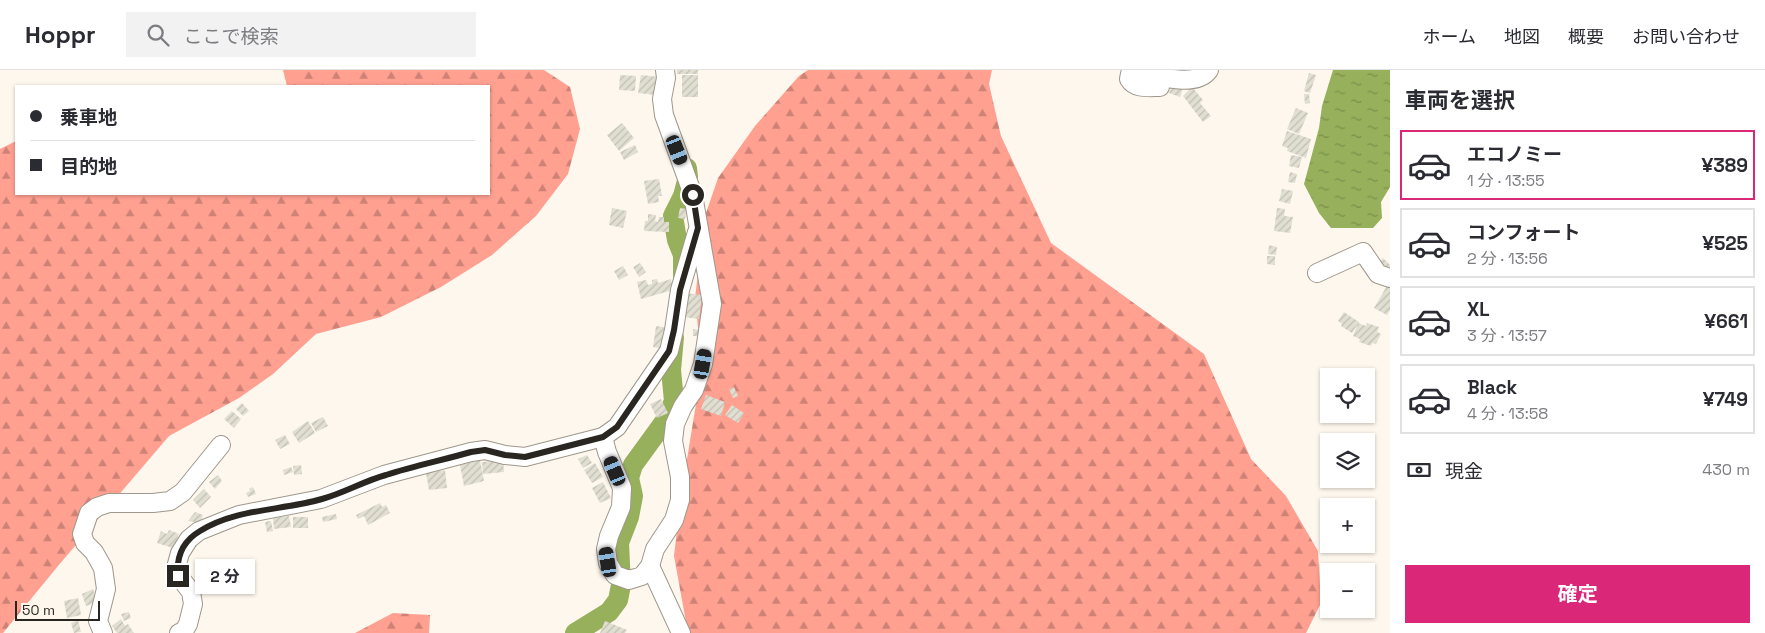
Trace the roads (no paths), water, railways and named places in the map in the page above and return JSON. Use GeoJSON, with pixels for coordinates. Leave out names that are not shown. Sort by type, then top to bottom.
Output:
{"type":"FeatureCollection","features":[{"type":"Feature","properties":{"kind":"street"},"geometry":{"type":"LineString","coordinates":[[603,437],[622,488],[621,507],[609,536],[606,550],[608,562],[615,575],[629,580],[642,576],[650,566],[656,550],[674,520],[680,500],[680,477],[674,442],[675,424],[683,406],[694,390],[703,364],[712,304],[693,195],[664,115],[662,99],[666,78],[665,70]]}},
{"type":"Feature","properties":{"kind":"street"},"geometry":{"type":"LineString","coordinates":[[1160,87],[1136,86],[1131,84],[1128,79],[1130,74],[1136,72],[1190,80],[1206,75],[1210,70]]}},
{"type":"Feature","properties":{"kind":"street"},"geometry":{"type":"LineString","coordinates":[[179,633],[184,631],[188,624],[193,604],[191,592],[178,576],[177,564],[180,553],[189,539],[199,531],[239,515],[321,499],[384,475],[471,452],[485,450],[525,457],[603,437],[617,427],[669,351],[680,290],[698,228]]}},
{"type":"Feature","properties":{"kind":"street"},"geometry":{"type":"LineString","coordinates":[[1317,272],[1363,252],[1378,274],[1390,278]]}},
{"type":"Feature","properties":{"kind":"street"},"geometry":{"type":"LineString","coordinates":[[103,633],[98,621],[106,589],[103,568],[94,552],[85,543],[82,534],[89,513],[97,507],[109,503],[170,501],[183,492],[221,445]]}},
{"type":"Feature","properties":{"kind":"street"},"geometry":{"type":"LineString","coordinates":[[650,566],[681,633]]}},
{"type":"Feature","properties":{"kind":"water"},"geometry":{"type":"Polygon","coordinates":[[[1333,70],[1390,70],[1390,187],[1381,202],[1382,218],[1373,228],[1331,228],[1319,213],[1304,184],[1319,128],[1322,106],[1333,70]]]}},
{"type":"Feature","properties":{"kind":"waterway"},"geometry":{"type":"LineString","coordinates":[[683,279],[683,255],[677,240],[673,216],[683,196],[688,177],[687,168]]}},
{"type":"Feature","properties":{"kind":"waterway"},"geometry":{"type":"LineString","coordinates":[[575,633],[609,612],[618,600],[621,585],[619,543],[629,517],[633,496],[629,478],[633,465],[665,421],[674,401],[671,370],[674,337]]}}]}
